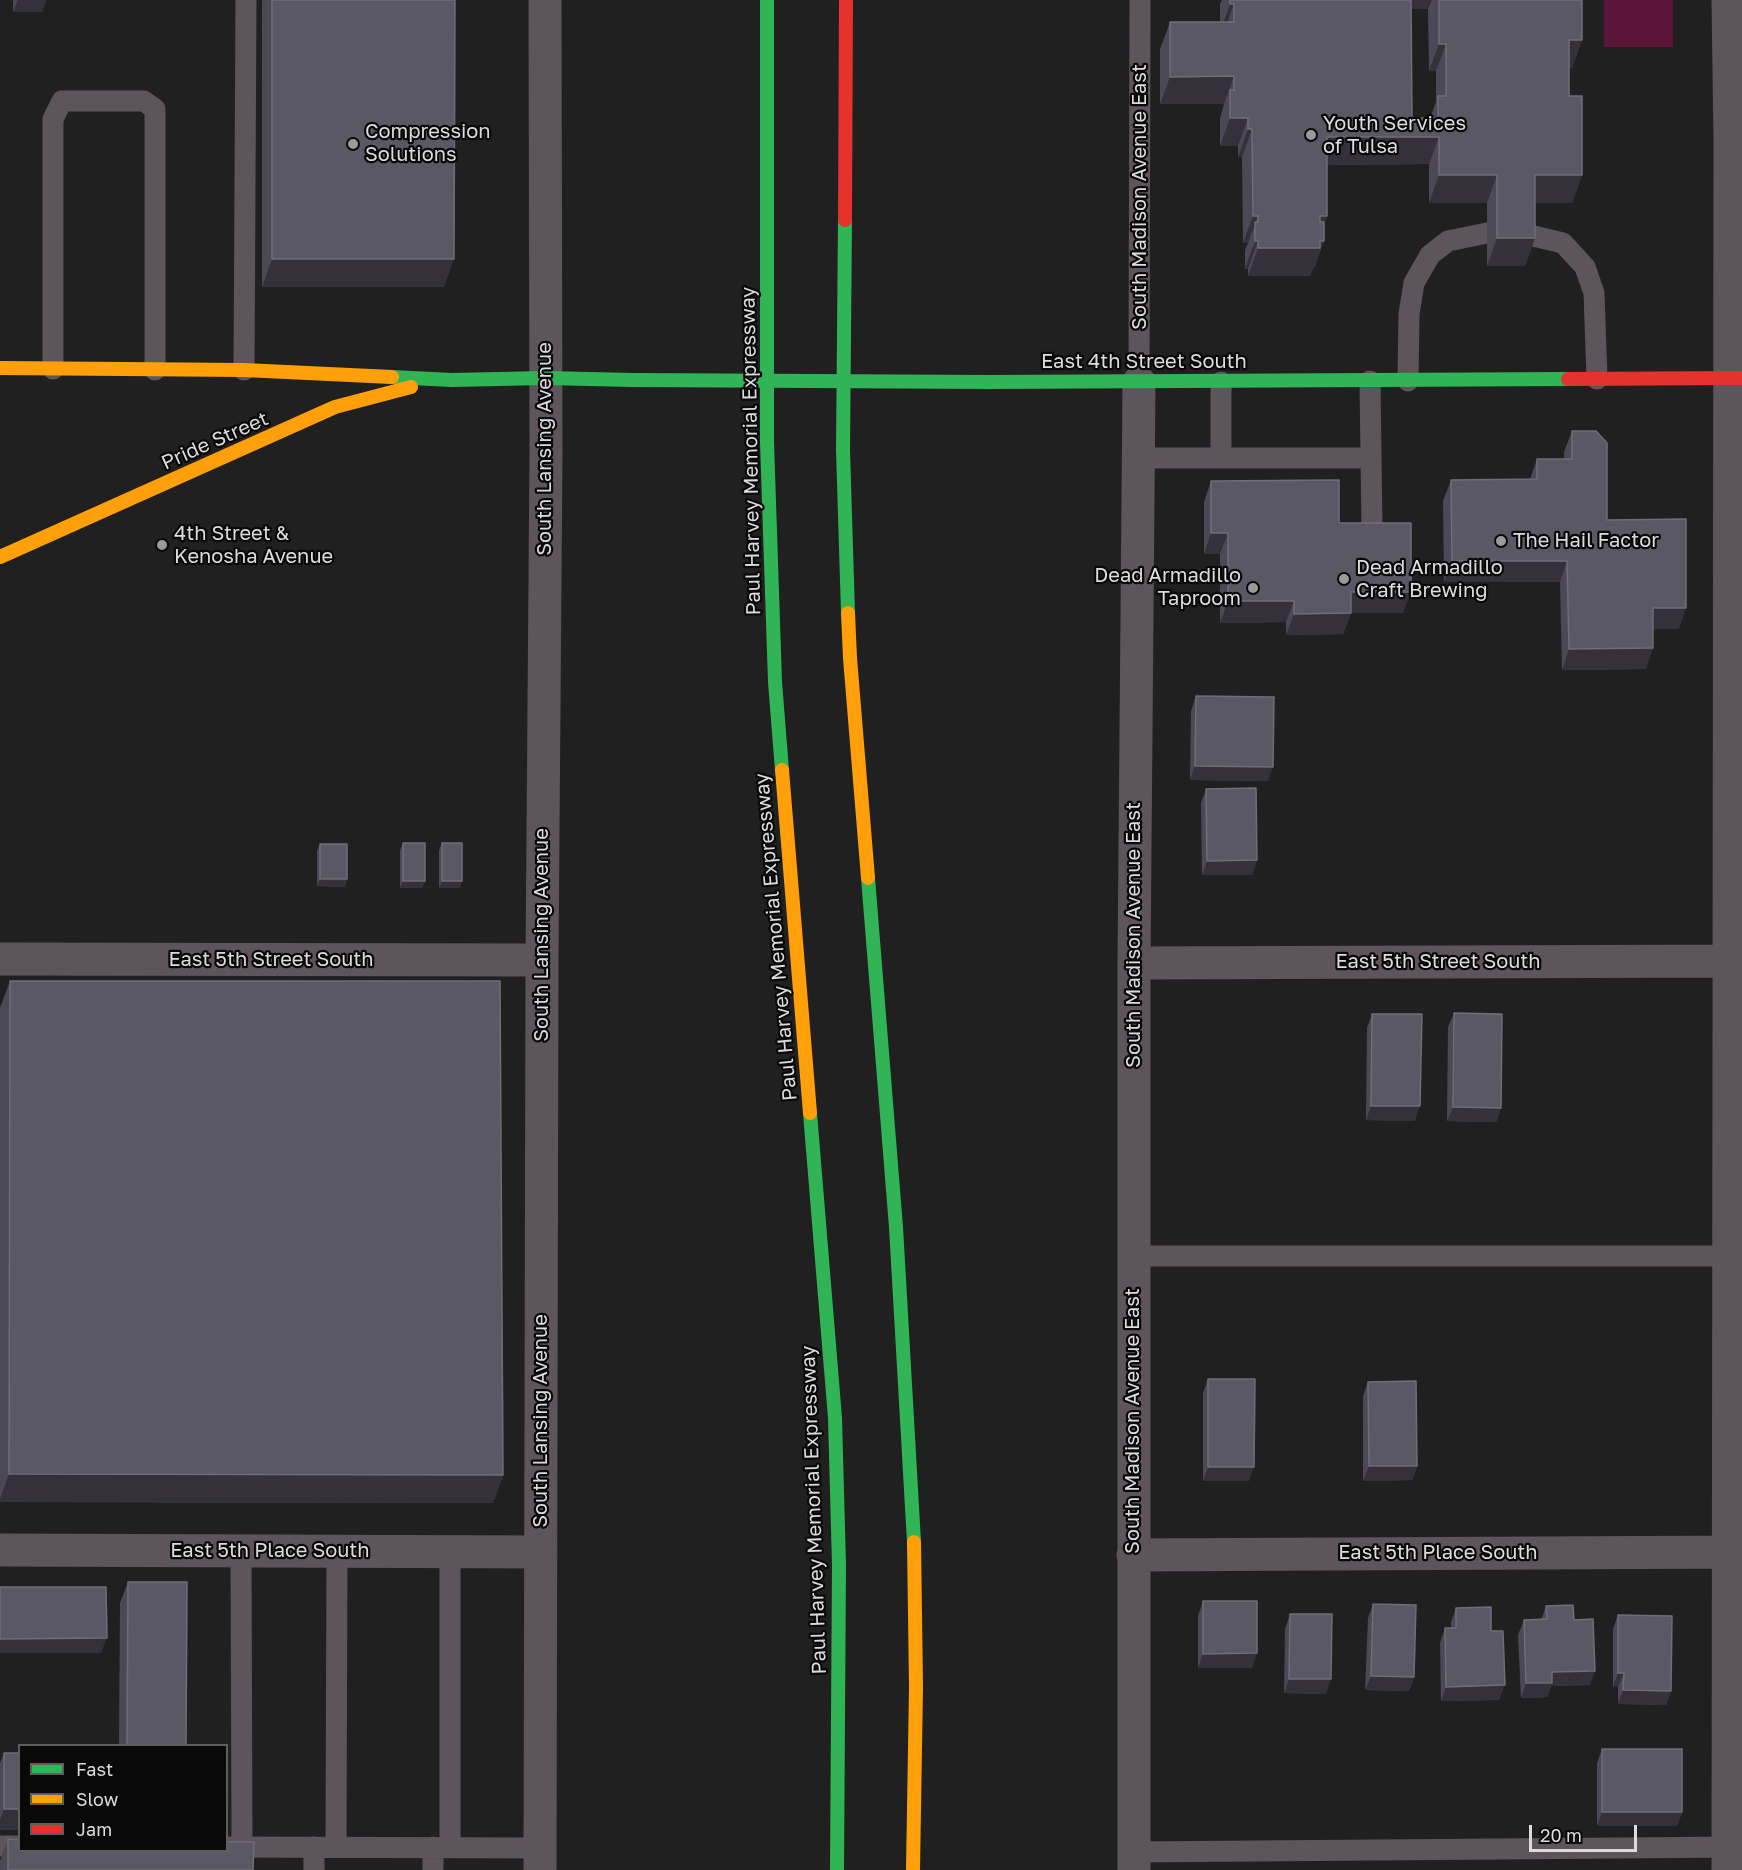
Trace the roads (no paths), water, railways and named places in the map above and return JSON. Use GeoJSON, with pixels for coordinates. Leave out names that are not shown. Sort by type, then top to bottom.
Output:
{"type":"FeatureCollection","features":[{"type":"Feature","properties":{"kind":"main road","name":"Paul Harvey Memorial Expressway"},"geometry":{"type":"LineString","coordinates":[[767,0],[767,442],[775,682],[835,1418],[839,1565],[837,1870]]}},
{"type":"Feature","properties":{"kind":"main road"},"geometry":{"type":"LineString","coordinates":[[846,0],[843,450],[849,646],[896,1227],[914,1528],[916,1687],[913,1870]]}},
{"type":"Feature","properties":{"kind":"main road","name":"Pride Street"},"geometry":{"type":"LineString","coordinates":[[0,368],[244,370],[452,380],[545,378]]}},
{"type":"Feature","properties":{"kind":"main road","name":"East 4th Street South"},"geometry":{"type":"LineString","coordinates":[[545,378],[989,382],[1735,378]]}},
{"type":"Feature","properties":{"kind":"main road","name":"Pride Street"},"geometry":{"type":"LineString","coordinates":[[0,557],[335,407],[400,390],[452,380]]}},
{"type":"Feature","properties":{"kind":"street","name":"South Lansing Avenue"},"geometry":{"type":"LineString","coordinates":[[540,1859],[545,0]]}},
{"type":"Feature","properties":{"kind":"street"},"geometry":{"type":"LineString","coordinates":[[1728,0],[1736,141],[1736,1256],[1733,1855]]}},
{"type":"Feature","properties":{"kind":"street","name":"South Madison Avenue East"},"geometry":{"type":"LineString","coordinates":[[1134,1861],[1134,963],[1139,382]]}},
{"type":"Feature","properties":{"kind":"street","name":"East 5th Street South"},"geometry":{"type":"LineString","coordinates":[[0,959],[542,960]]}},
{"type":"Feature","properties":{"kind":"street","name":"East 5th Street South"},"geometry":{"type":"LineString","coordinates":[[1134,963],[1736,961]]}},
{"type":"Feature","properties":{"kind":"street","name":"East 5th Place South"},"geometry":{"type":"LineString","coordinates":[[0,1550],[541,1552]]}},
{"type":"Feature","properties":{"kind":"street","name":"East 5th Place South"},"geometry":{"type":"LineString","coordinates":[[1133,1555],[1735,1552]]}},
{"type":"Feature","properties":{"kind":"lane"},"geometry":{"type":"LineString","coordinates":[[244,370],[246,0]]}},
{"type":"Feature","properties":{"kind":"lane","name":"South Madison Avenue East"},"geometry":{"type":"LineString","coordinates":[[1139,382],[1140,0]]}},
{"type":"Feature","properties":{"kind":"lane"},"geometry":{"type":"LineString","coordinates":[[53,369],[53,119],[62,101],[144,101],[155,109],[155,370]]}},
{"type":"Feature","properties":{"kind":"lane"},"geometry":{"type":"LineString","coordinates":[[1408,381],[1408,314],[1414,283],[1430,255],[1448,241],[1487,233]]}},
{"type":"Feature","properties":{"kind":"lane"},"geometry":{"type":"LineString","coordinates":[[1525,234],[1563,243],[1585,267],[1594,293],[1598,379]]}},
{"type":"Feature","properties":{"kind":"lane"},"geometry":{"type":"LineString","coordinates":[[1370,381],[1372,528]]}},
{"type":"Feature","properties":{"kind":"lane"},"geometry":{"type":"LineString","coordinates":[[1221,382],[1221,458]]}},
{"type":"Feature","properties":{"kind":"lane"},"geometry":{"type":"LineString","coordinates":[[1139,458],[1370,458]]}},
{"type":"Feature","properties":{"kind":"lane"},"geometry":{"type":"LineString","coordinates":[[1134,1256],[1736,1256]]}},
{"type":"Feature","properties":{"kind":"lane"},"geometry":{"type":"LineString","coordinates":[[241,1551],[234,1847],[442,1847],[540,1859]]}},
{"type":"Feature","properties":{"kind":"lane"},"geometry":{"type":"LineString","coordinates":[[336,1847],[337,1551]]}},
{"type":"Feature","properties":{"kind":"lane"},"geometry":{"type":"LineString","coordinates":[[433,1870],[442,1847],[450,1552]]}},
{"type":"Feature","properties":{"kind":"lane"},"geometry":{"type":"LineString","coordinates":[[0,1846],[18,1846]]}},
{"type":"Feature","properties":{"kind":"lane"},"geometry":{"type":"LineString","coordinates":[[314,1847],[314,1870]]}},
{"type":"Feature","properties":{"kind":"lane"},"geometry":{"type":"LineString","coordinates":[[1134,1861],[1733,1855]]}},
{"type":"Feature","properties":{"kind":"place","name":"Youth Services of Tulsa"},"geometry":{"type":"Point","coordinates":[1311,135]}},
{"type":"Feature","properties":{"kind":"place","name":"Compression Solutions"},"geometry":{"type":"Point","coordinates":[353,144]}},
{"type":"Feature","properties":{"kind":"place","name":"The Hail Factor"},"geometry":{"type":"Point","coordinates":[1501,541]}},
{"type":"Feature","properties":{"kind":"place","name":"4th Street & Kenosha Avenue"},"geometry":{"type":"Point","coordinates":[162,545]}},
{"type":"Feature","properties":{"kind":"place","name":"Dead Armadillo Craft Brewing"},"geometry":{"type":"Point","coordinates":[1344,579]}},
{"type":"Feature","properties":{"kind":"place","name":"Dead Armadillo Taproom"},"geometry":{"type":"Point","coordinates":[1253,588]}}]}
